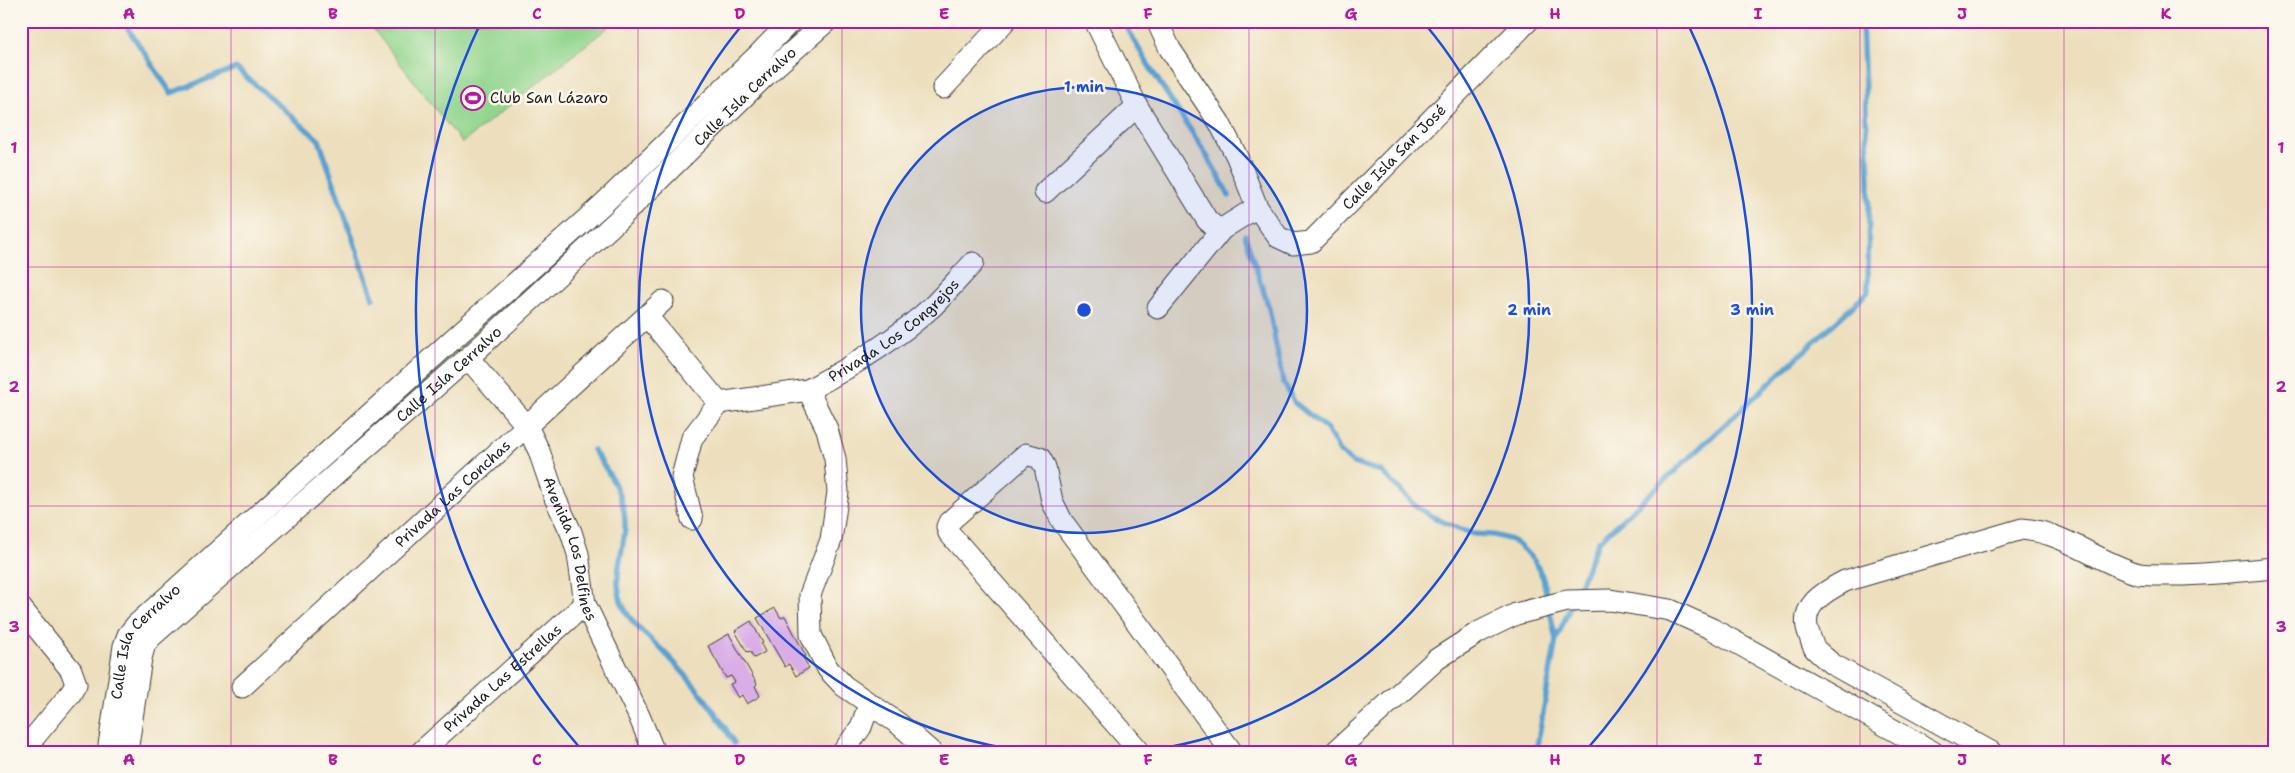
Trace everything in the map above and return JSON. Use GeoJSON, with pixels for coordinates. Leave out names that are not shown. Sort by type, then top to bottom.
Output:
{"type":"FeatureCollection","features":[{"type":"Feature","properties":{"kind":"street","name":"Calle Isla Cerralvo"},"geometry":{"type":"LineString","coordinates":[[108,752],[124,646],[128,635],[136,625],[603,204],[791,21]]}},
{"type":"Feature","properties":{"kind":"street","name":"Calle Isla Cerralvo"},"geometry":{"type":"LineString","coordinates":[[127,752],[141,658],[148,640],[468,358],[618,220],[803,28],[827,21]]}},
{"type":"Feature","properties":{"kind":"street"},"geometry":{"type":"LineString","coordinates":[[943,88],[1005,21]]}},
{"type":"Feature","properties":{"kind":"street"},"geometry":{"type":"LineString","coordinates":[[1095,21],[1137,106],[1207,220],[1222,229]]}},
{"type":"Feature","properties":{"kind":"street","name":"Calle Isla San José"},"geometry":{"type":"LineString","coordinates":[[1157,21],[1170,48],[1219,122],[1237,157],[1257,207],[1278,238],[1293,244],[1311,242],[1528,21]]}},
{"type":"Feature","properties":{"kind":"street"},"geometry":{"type":"LineString","coordinates":[[1045,192],[1137,106]]}},
{"type":"Feature","properties":{"kind":"street"},"geometry":{"type":"LineString","coordinates":[[1158,308],[1222,229],[1257,207]]}},
{"type":"Feature","properties":{"kind":"street","name":"Privada Los Congrejos"},"geometry":{"type":"LineString","coordinates":[[718,403],[808,390],[845,371],[889,340],[932,306],[973,263]]}},
{"type":"Feature","properties":{"kind":"street","name":"Privada Las Conchas"},"geometry":{"type":"LineString","coordinates":[[242,687],[663,301]]}},
{"type":"Feature","properties":{"kind":"street"},"geometry":{"type":"LineString","coordinates":[[647,316],[718,403],[692,438],[682,477],[692,519]]}},
{"type":"Feature","properties":{"kind":"street","name":"Avenida Los Delfines"},"geometry":{"type":"LineString","coordinates":[[468,358],[527,426],[539,452],[555,498],[571,532],[578,554],[584,604],[616,667],[654,752]]}},
{"type":"Feature","properties":{"kind":"street"},"geometry":{"type":"LineString","coordinates":[[808,390],[827,429],[835,459],[838,492],[830,540],[810,595],[811,635],[828,669],[844,686],[899,724],[932,752]]}},
{"type":"Feature","properties":{"kind":"street"},"geometry":{"type":"LineString","coordinates":[[1140,752],[949,533],[947,527],[949,522],[1026,454],[1040,458],[1045,467],[1052,501],[1062,522],[1232,752]]}},
{"type":"Feature","properties":{"kind":"street"},"geometry":{"type":"LineString","coordinates":[[1991,752],[1832,664],[1814,648],[1806,628],[1811,603],[1824,591],[1845,581],[2022,529],[2038,530],[2052,534],[2109,563],[2141,574],[2178,575],[2274,568]]}},
{"type":"Feature","properties":{"kind":"street"},"geometry":{"type":"LineString","coordinates":[[1336,752],[1437,659],[1479,632],[1516,614],[1533,609],[1567,601],[1610,600],[1670,610],[1712,629],[1932,752]]}},
{"type":"Feature","properties":{"kind":"street","name":"Privada Las Estrellas"},"geometry":{"type":"LineString","coordinates":[[421,752],[584,604]]}},
{"type":"Feature","properties":{"kind":"street"},"geometry":{"type":"LineString","coordinates":[[21,608],[72,670],[76,684],[71,693],[22,752]]}},
{"type":"Feature","properties":{"kind":"street"},"geometry":{"type":"LineString","coordinates":[[843,752],[861,727],[869,705]]}},
{"type":"Feature","properties":{"kind":"green space","name":"Club San Lázaro"},"geometry":{"type":"Polygon","coordinates":[[[367,21],[616,21],[462,143],[367,21]]]}},
{"type":"Feature","properties":{"kind":"building"},"geometry":{"type":"Polygon","coordinates":[[[775,608],[781,618],[785,616],[806,656],[803,658],[809,668],[796,676],[789,664],[785,667],[757,618],[775,608]]]}},
{"type":"Feature","properties":{"kind":"building"},"geometry":{"type":"Polygon","coordinates":[[[751,621],[763,643],[761,644],[765,652],[754,658],[750,651],[747,652],[735,631],[751,621]]]}},
{"type":"Feature","properties":{"kind":"building"},"geometry":{"type":"Polygon","coordinates":[[[729,634],[757,684],[755,686],[760,696],[747,704],[742,695],[738,698],[730,684],[735,682],[731,676],[726,678],[708,646],[729,634]]]}},
{"type":"Feature","properties":{"kind":"waterway"},"geometry":{"type":"LineString","coordinates":[[123,21],[171,93],[236,68],[319,140],[373,298]]}},
{"type":"Feature","properties":{"kind":"waterway"},"geometry":{"type":"LineString","coordinates":[[1124,21],[1149,66],[1217,173],[1229,196]]}},
{"type":"Feature","properties":{"kind":"waterway"},"geometry":{"type":"LineString","coordinates":[[1575,596],[1598,542],[1868,292],[1869,179],[1862,21]]}},
{"type":"Feature","properties":{"kind":"waterway"},"geometry":{"type":"LineString","coordinates":[[1245,235],[1269,308],[1283,382],[1295,403],[1327,429],[1340,452],[1353,463],[1381,471],[1418,508],[1441,521],[1473,534],[1494,535],[1512,540],[1535,562],[1543,578],[1556,640],[1536,752]]}},
{"type":"Feature","properties":{"kind":"waterway"},"geometry":{"type":"LineString","coordinates":[[593,450],[605,467],[620,495],[625,515],[618,577],[618,587],[624,608],[638,628],[667,655],[695,686],[712,708],[734,743]]}},
{"type":"Feature","properties":{"kind":"waterway"},"geometry":{"type":"LineString","coordinates":[[1556,640],[1571,605]]}},
{"type":"Feature","properties":{"kind":"place","name":"Club San Lázaro"},"geometry":{"type":"Point","coordinates":[473,98]}}]}
